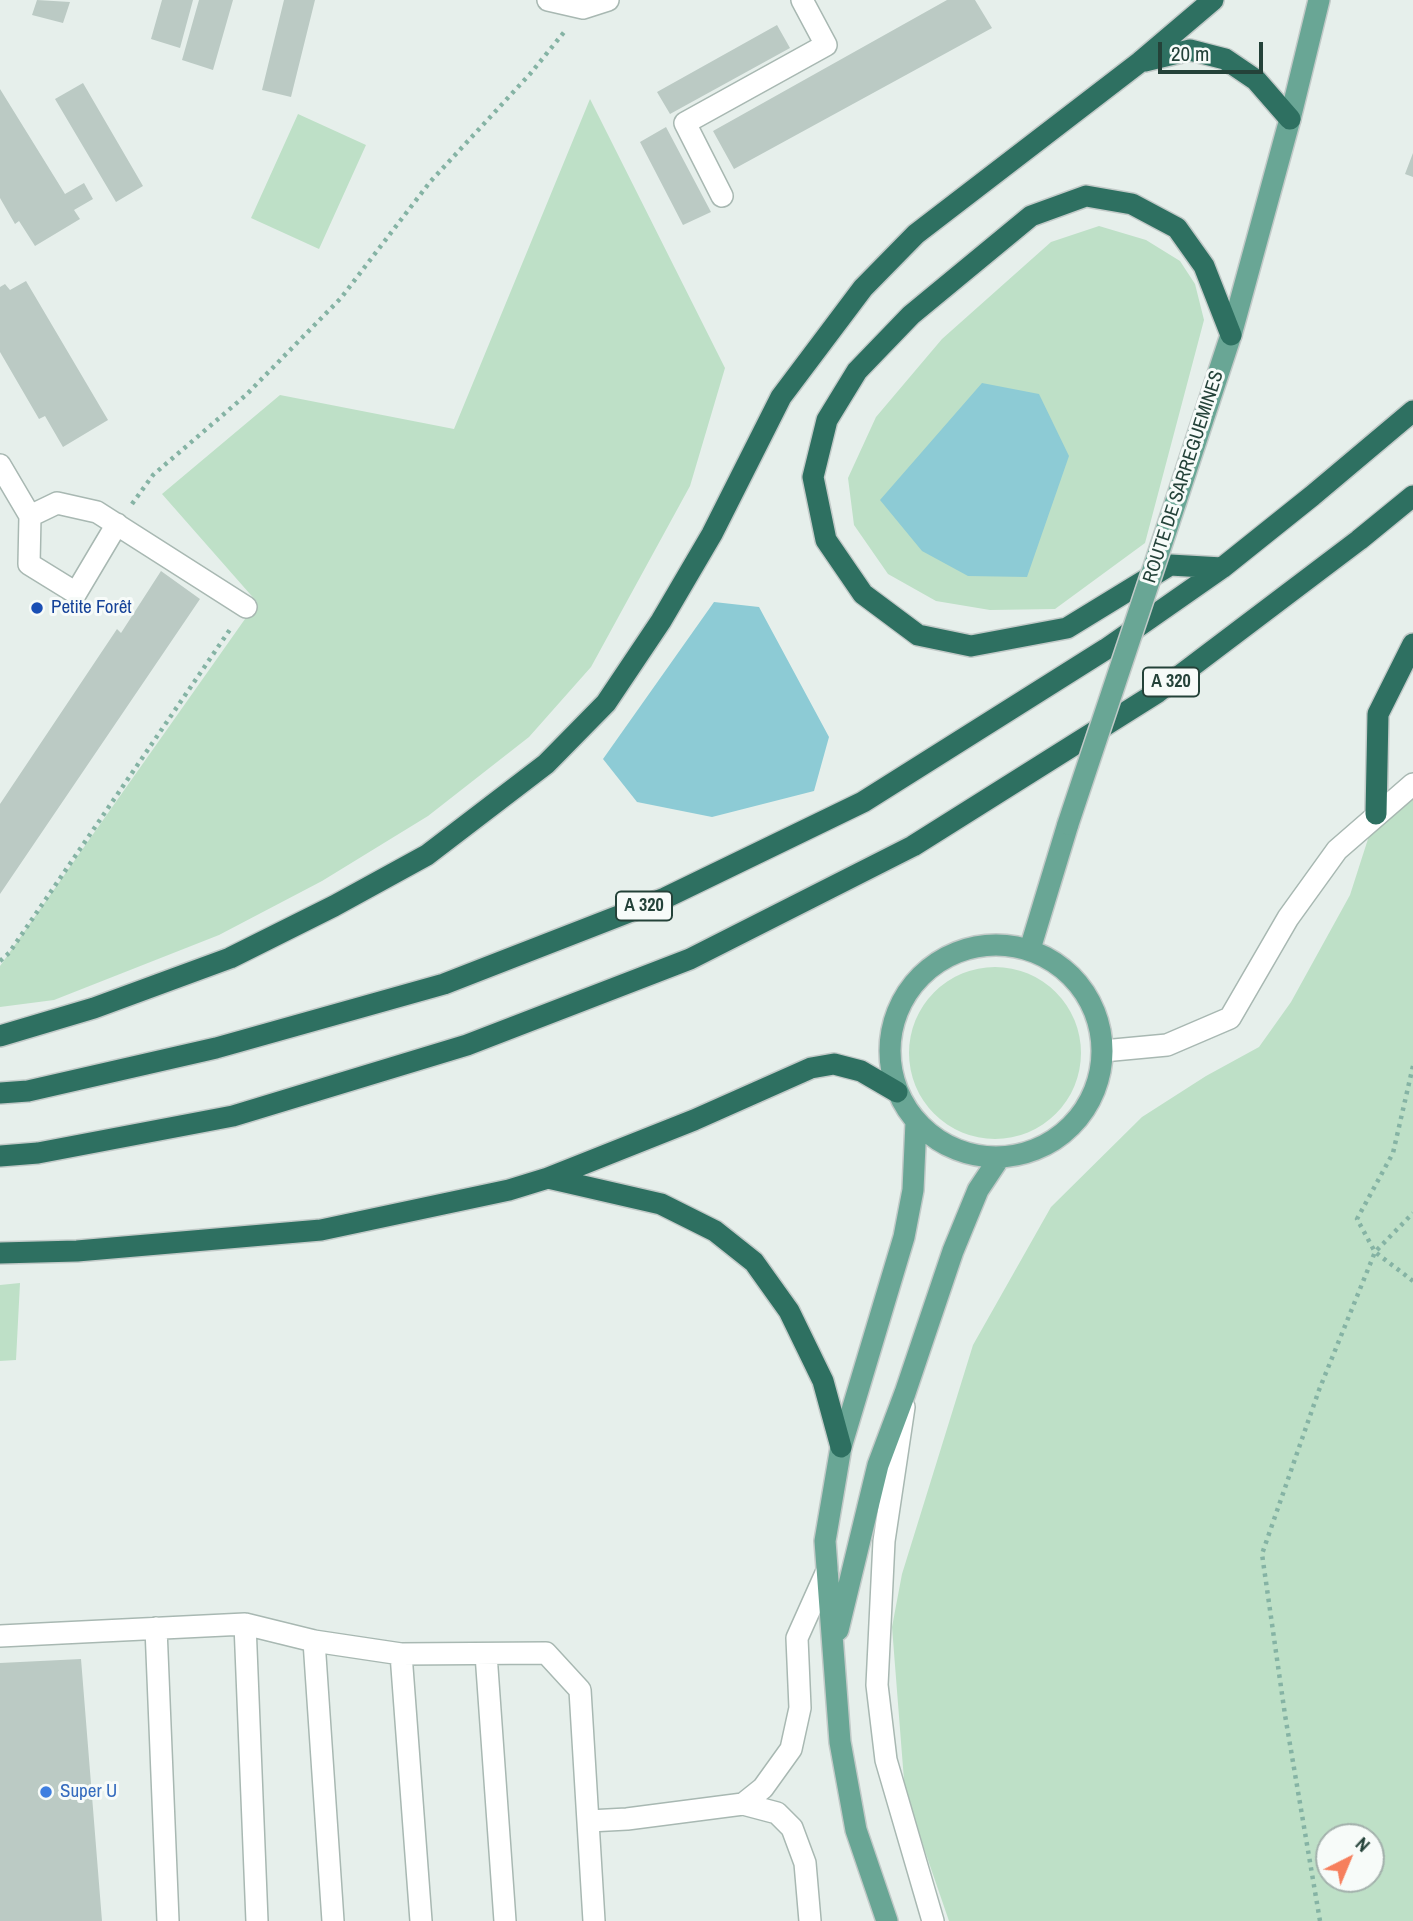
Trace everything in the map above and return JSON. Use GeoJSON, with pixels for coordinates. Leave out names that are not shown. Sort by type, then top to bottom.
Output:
{"type":"FeatureCollection","features":[{"type":"Feature","properties":{"kind":"highway"},"geometry":{"type":"LineString","coordinates":[[0,1036],[94,1008],[230,958],[427,855],[546,764],[606,702],[662,621],[712,534],[781,397],[863,288],[916,234],[1140,62],[1213,0]]}},
{"type":"Feature","properties":{"kind":"highway"},"geometry":{"type":"LineString","coordinates":[[1140,62],[1191,50],[1225,59],[1256,79],[1290,119]]}},
{"type":"Feature","properties":{"kind":"highway"},"geometry":{"type":"LineString","coordinates":[[1222,568],[1170,565],[1067,628],[971,646],[918,635],[863,594],[827,540],[813,477],[827,420],[857,371],[875,352],[911,315],[1031,216],[1086,196],[1132,204],[1177,228],[1204,266],[1231,335]]}},
{"type":"Feature","properties":{"kind":"highway","name":"A 320"},"geometry":{"type":"LineString","coordinates":[[0,1093],[28,1091],[216,1048],[444,984],[665,898],[863,802],[1106,649],[1222,568],[1413,411]]}},
{"type":"Feature","properties":{"kind":"highway","name":"A 320"},"geometry":{"type":"LineString","coordinates":[[0,1156],[38,1153],[233,1116],[467,1045],[690,958],[913,846],[1158,692],[1413,496]]}},
{"type":"Feature","properties":{"kind":"highway"},"geometry":{"type":"LineString","coordinates":[[1376,814],[1378,714],[1413,644]]}},
{"type":"Feature","properties":{"kind":"highway"},"geometry":{"type":"LineString","coordinates":[[0,1253],[78,1251],[321,1230],[509,1189],[548,1178],[694,1120],[811,1068],[834,1064],[861,1071],[897,1092]]}},
{"type":"Feature","properties":{"kind":"highway"},"geometry":{"type":"LineString","coordinates":[[548,1178],[661,1204],[715,1231],[754,1262],[789,1311],[823,1381],[841,1447]]}},
{"type":"Feature","properties":{"kind":"main road","name":"ROUTE DE SARREGUEMINES"},"geometry":{"type":"LineString","coordinates":[[1030,949],[1068,824],[1231,335],[1290,119],[1319,0]]}},
{"type":"Feature","properties":{"kind":"main road"},"geometry":{"type":"LineString","coordinates":[[996,944],[1030,949],[1060,965],[1083,989],[1098,1019],[1102,1051],[1098,1084],[1083,1113],[1060,1136],[1031,1152],[999,1157],[976,1156],[954,1149],[934,1138],[916,1122],[897,1092],[889,1058],[892,1023],[906,991],[930,965],[961,949],[996,944]]}},
{"type":"Feature","properties":{"kind":"main road"},"geometry":{"type":"LineString","coordinates":[[887,1921],[856,1830],[840,1742],[825,1541],[841,1447],[904,1237],[913,1191],[916,1122]]}},
{"type":"Feature","properties":{"kind":"main road"},"geometry":{"type":"LineString","coordinates":[[833,1651],[878,1465],[958,1239],[978,1190],[999,1157]]}},
{"type":"Feature","properties":{"kind":"street"},"geometry":{"type":"LineString","coordinates":[[548,0],[583,8],[608,0]]}},
{"type":"Feature","properties":{"kind":"street"},"geometry":{"type":"LineString","coordinates":[[722,196],[685,123],[825,44],[802,0]]}},
{"type":"Feature","properties":{"kind":"street"},"geometry":{"type":"LineString","coordinates":[[0,465],[30,516],[29,564],[76,593],[117,524]]}},
{"type":"Feature","properties":{"kind":"street"},"geometry":{"type":"LineString","coordinates":[[30,516],[57,503],[97,512],[246,607]]}},
{"type":"Feature","properties":{"kind":"street"},"geometry":{"type":"LineString","coordinates":[[1102,1051],[1167,1045],[1230,1017],[1288,918],[1337,850],[1413,784]]}},
{"type":"Feature","properties":{"kind":"street"},"geometry":{"type":"LineString","coordinates":[[905,1393],[884,1541],[877,1685],[886,1760],[933,1921]]}},
{"type":"Feature","properties":{"kind":"street"},"geometry":{"type":"LineString","coordinates":[[743,1804],[763,1788],[791,1749],[800,1708],[797,1638],[827,1571]]}},
{"type":"Feature","properties":{"kind":"street"},"geometry":{"type":"LineString","coordinates":[[245,1624],[257,1921]]}},
{"type":"Feature","properties":{"kind":"street"},"geometry":{"type":"LineString","coordinates":[[0,1636],[245,1624],[314,1641],[401,1654],[546,1653],[580,1690],[594,1921]]}},
{"type":"Feature","properties":{"kind":"street"},"geometry":{"type":"LineString","coordinates":[[156,1628],[168,1921]]}},
{"type":"Feature","properties":{"kind":"street"},"geometry":{"type":"LineString","coordinates":[[314,1641],[333,1921]]}},
{"type":"Feature","properties":{"kind":"street"},"geometry":{"type":"LineString","coordinates":[[401,1654],[421,1921]]}},
{"type":"Feature","properties":{"kind":"street"},"geometry":{"type":"LineString","coordinates":[[486,1654],[505,1921]]}},
{"type":"Feature","properties":{"kind":"street"},"geometry":{"type":"LineString","coordinates":[[589,1821],[627,1819],[743,1804],[777,1813],[792,1828],[805,1863],[810,1921]]}},
{"type":"Feature","properties":{"kind":"path"},"geometry":{"type":"LineString","coordinates":[[117,524],[153,475],[246,395],[341,298],[430,182],[530,74],[583,8]]}},
{"type":"Feature","properties":{"kind":"path"},"geometry":{"type":"LineString","coordinates":[[0,961],[9,953],[246,607]]}},
{"type":"Feature","properties":{"kind":"path"},"geometry":{"type":"LineString","coordinates":[[1413,1066],[1393,1153],[1357,1219],[1375,1252],[1413,1281]]}},
{"type":"Feature","properties":{"kind":"path"},"geometry":{"type":"LineString","coordinates":[[1320,1921],[1284,1715],[1262,1554],[1319,1390],[1375,1252],[1413,1213]]}},
{"type":"Feature","properties":{"kind":"green space"},"geometry":{"type":"Polygon","coordinates":[[[590,99],[725,368],[690,486],[591,667],[529,737],[428,816],[322,881],[219,935],[54,1000],[0,1007],[0,966],[257,602],[162,494],[280,395],[454,429],[590,99]]]}},
{"type":"Feature","properties":{"kind":"green space"},"geometry":{"type":"Polygon","coordinates":[[[298,114],[366,145],[319,249],[251,218],[298,114]]]}},
{"type":"Feature","properties":{"kind":"green space"},"geometry":{"type":"Polygon","coordinates":[[[1099,226],[1146,240],[1180,261],[1195,284],[1204,320],[1145,543],[1055,609],[990,610],[936,601],[888,574],[854,525],[848,478],[876,417],[942,339],[1051,242],[1099,226]]]}},
{"type":"Feature","properties":{"kind":"green space"},"geometry":{"type":"Polygon","coordinates":[[[1413,787],[1413,1921],[949,1921],[905,1793],[892,1627],[902,1574],[973,1345],[1051,1207],[1142,1117],[1206,1076],[1259,1047],[1291,1002],[1350,895],[1376,814],[1413,787]]]}},
{"type":"Feature","properties":{"kind":"green space"},"geometry":{"type":"Polygon","coordinates":[[[995,967],[1028,974],[1056,992],[1074,1020],[1081,1053],[1074,1086],[1056,1114],[1028,1132],[995,1139],[962,1132],[934,1114],[916,1086],[909,1053],[916,1020],[934,992],[962,974],[995,967]]]}},
{"type":"Feature","properties":{"kind":"green space"},"geometry":{"type":"Polygon","coordinates":[[[20,1283],[16,1360],[0,1361],[0,1285],[20,1283]]]}},
{"type":"Feature","properties":{"kind":"water"},"geometry":{"type":"Polygon","coordinates":[[[982,383],[1039,394],[1069,456],[1027,577],[968,576],[922,551],[880,500],[982,383]]]}},
{"type":"Feature","properties":{"kind":"water"},"geometry":{"type":"Polygon","coordinates":[[[714,602],[759,607],[829,737],[814,791],[712,817],[637,802],[603,759],[714,602]]]}},
{"type":"Feature","properties":{"kind":"building"},"geometry":{"type":"Polygon","coordinates":[[[37,0],[70,2],[63,23],[32,15],[37,0]]]}},
{"type":"Feature","properties":{"kind":"building"},"geometry":{"type":"Polygon","coordinates":[[[162,0],[193,0],[180,48],[151,39],[162,0]]]}},
{"type":"Feature","properties":{"kind":"building"},"geometry":{"type":"Polygon","coordinates":[[[199,0],[233,0],[213,70],[182,60],[199,0]]]}},
{"type":"Feature","properties":{"kind":"building"},"geometry":{"type":"Polygon","coordinates":[[[284,0],[315,0],[291,97],[262,90],[284,0]]]}},
{"type":"Feature","properties":{"kind":"building"},"geometry":{"type":"Polygon","coordinates":[[[947,0],[975,0],[992,28],[734,169],[713,131],[947,0]]]}},
{"type":"Feature","properties":{"kind":"building"},"geometry":{"type":"Polygon","coordinates":[[[777,25],[790,48],[670,114],[657,92],[777,25]]]}},
{"type":"Feature","properties":{"kind":"building"},"geometry":{"type":"Polygon","coordinates":[[[83,83],[143,186],[116,202],[55,99],[83,83]]]}},
{"type":"Feature","properties":{"kind":"building"},"geometry":{"type":"Polygon","coordinates":[[[0,89],[65,194],[84,183],[93,199],[74,210],[80,219],[35,246],[19,221],[15,224],[0,198],[0,89]]]}},
{"type":"Feature","properties":{"kind":"building"},"geometry":{"type":"Polygon","coordinates":[[[666,127],[711,212],[683,225],[640,142],[666,127]]]}},
{"type":"Feature","properties":{"kind":"building"},"geometry":{"type":"Polygon","coordinates":[[[1413,153],[1413,177],[1405,174],[1413,153]]]}},
{"type":"Feature","properties":{"kind":"building"},"geometry":{"type":"Polygon","coordinates":[[[26,281],[108,420],[63,447],[45,416],[39,419],[0,352],[0,287],[5,284],[10,290],[26,281]]]}},
{"type":"Feature","properties":{"kind":"building"},"geometry":{"type":"Polygon","coordinates":[[[161,571],[200,599],[0,894],[0,804],[117,629],[121,633],[161,571]]]}},
{"type":"Feature","properties":{"kind":"building","name":"Super U"},"geometry":{"type":"Polygon","coordinates":[[[81,1659],[102,1921],[0,1921],[0,1663],[81,1659]]]}},
{"type":"Feature","properties":{"kind":"place","name":"Petite Forêt"},"geometry":{"type":"Point","coordinates":[37,608]}},
{"type":"Feature","properties":{"kind":"place","name":"Super U"},"geometry":{"type":"Point","coordinates":[46,1792]}}]}
